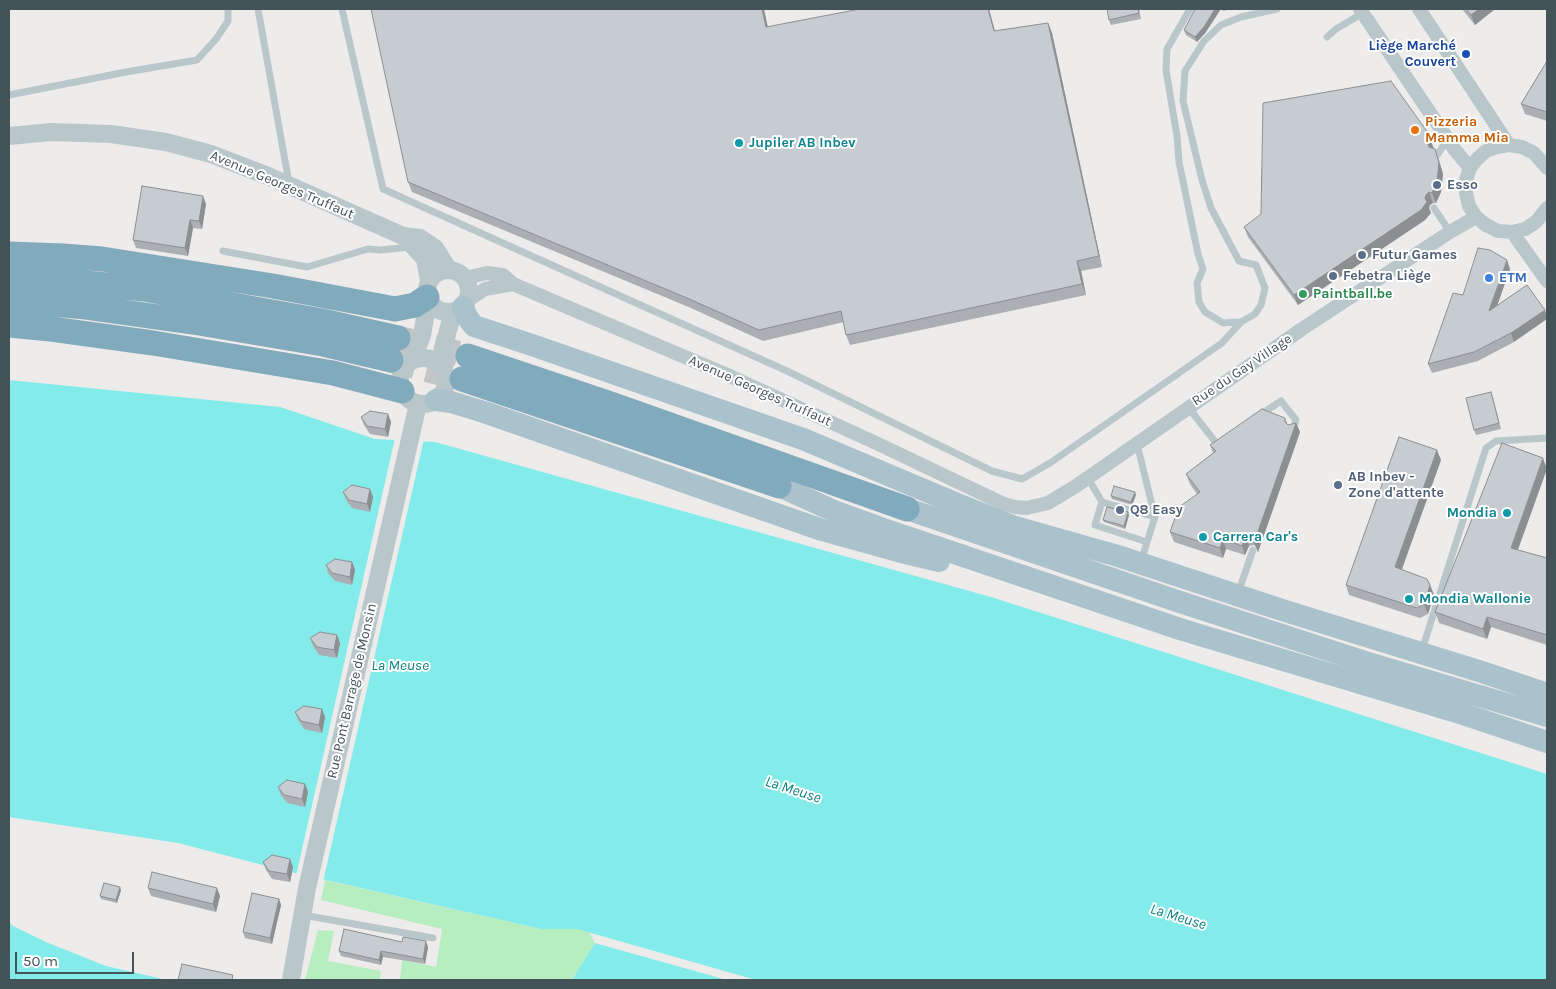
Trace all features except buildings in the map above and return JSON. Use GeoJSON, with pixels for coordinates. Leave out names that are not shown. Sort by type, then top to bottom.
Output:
{"type":"FeatureCollection","features":[{"type":"Feature","properties":{"kind":"highway"},"geometry":{"type":"LineString","coordinates":[[9,254],[112,260],[273,286],[382,308],[409,307],[428,292]]}},
{"type":"Feature","properties":{"kind":"highway"},"geometry":{"type":"LineString","coordinates":[[9,275],[144,289],[322,321],[401,352]]}},
{"type":"Feature","properties":{"kind":"highway"},"geometry":{"type":"LineString","coordinates":[[9,300],[86,307],[176,319],[323,344],[401,352]]}},
{"type":"Feature","properties":{"kind":"highway"},"geometry":{"type":"LineString","coordinates":[[9,325],[153,343],[334,373],[419,398]]}},
{"type":"Feature","properties":{"kind":"highway"},"geometry":{"type":"LineString","coordinates":[[457,367],[779,486]]}},
{"type":"Feature","properties":{"kind":"highway"},"geometry":{"type":"LineString","coordinates":[[457,367],[585,395],[907,509]]}},
{"type":"Feature","properties":{"kind":"main road"},"geometry":{"type":"LineString","coordinates":[[461,307],[474,326],[532,344],[803,439],[1012,526],[1088,547],[1547,694]]}},
{"type":"Feature","properties":{"kind":"main road"},"geometry":{"type":"LineString","coordinates":[[419,398],[451,402],[487,413],[822,530],[901,552],[963,566],[1043,591],[1085,597]]}},
{"type":"Feature","properties":{"kind":"main road"},"geometry":{"type":"LineString","coordinates":[[779,486],[834,511],[1192,633],[1464,714],[1547,742]]}},
{"type":"Feature","properties":{"kind":"main road"},"geometry":{"type":"LineString","coordinates":[[779,486],[919,530],[1234,636],[1547,728]]}},
{"type":"Feature","properties":{"kind":"main road"},"geometry":{"type":"LineString","coordinates":[[907,509],[1177,601],[1365,662],[1547,716]]}},
{"type":"Feature","properties":{"kind":"main road"},"geometry":{"type":"LineString","coordinates":[[1308,643],[1460,677],[1547,700]]}},
{"type":"Feature","properties":{"kind":"street"},"geometry":{"type":"LineString","coordinates":[[1419,9],[1509,145]]}},
{"type":"Feature","properties":{"kind":"street"},"geometry":{"type":"LineString","coordinates":[[1362,11],[1448,140],[1470,168]]}},
{"type":"Feature","properties":{"kind":"street","name":"Avenue Georges Truffaut"},"geometry":{"type":"LineString","coordinates":[[9,136],[51,132],[120,135],[166,142],[234,162],[408,241],[420,238],[429,242],[449,270]]}},
{"type":"Feature","properties":{"kind":"street"},"geometry":{"type":"LineString","coordinates":[[1547,168],[1541,152],[1509,145],[1497,146],[1486,151],[1477,159],[1470,168],[1466,180],[1469,206],[1476,217],[1498,231],[1512,232],[1524,229],[1536,222],[1547,208]]}},
{"type":"Feature","properties":{"kind":"street","name":"Rue du Gay Village"},"geometry":{"type":"LineString","coordinates":[[1004,504],[1015,507],[1038,506],[1048,503],[1088,478],[1308,325],[1476,217]]}},
{"type":"Feature","properties":{"kind":"street"},"geometry":{"type":"LineString","coordinates":[[1512,232],[1547,281]]}},
{"type":"Feature","properties":{"kind":"street"},"geometry":{"type":"LineString","coordinates":[[401,352],[422,335],[428,292],[425,259],[408,241]]}},
{"type":"Feature","properties":{"kind":"street"},"geometry":{"type":"LineString","coordinates":[[457,367],[446,338],[461,307],[469,287],[465,278],[456,272],[449,270],[438,272],[428,292],[435,309],[446,313],[461,307],[485,289],[513,284]]}},
{"type":"Feature","properties":{"kind":"street","name":"Avenue Georges Truffaut"},"geometry":{"type":"LineString","coordinates":[[465,278],[477,274],[503,275],[513,284],[732,377],[1004,504]]}},
{"type":"Feature","properties":{"kind":"street"},"geometry":{"type":"LineString","coordinates":[[401,352],[457,367]]}},
{"type":"Feature","properties":{"kind":"street"},"geometry":{"type":"LineString","coordinates":[[401,352],[404,367],[400,373],[400,380],[419,398],[445,390],[445,374],[457,367]]}},
{"type":"Feature","properties":{"kind":"street","name":"Rue Pont Barrage de Monsin"},"geometry":{"type":"LineString","coordinates":[[291,980],[302,915],[419,398]]}},
{"type":"Feature","properties":{"kind":"lane"},"geometry":{"type":"LineString","coordinates":[[9,95],[197,60],[216,39],[228,21],[228,9]]}},
{"type":"Feature","properties":{"kind":"lane"},"geometry":{"type":"LineString","coordinates":[[258,9],[290,186]]}},
{"type":"Feature","properties":{"kind":"lane"},"geometry":{"type":"LineString","coordinates":[[342,9],[383,189],[787,371],[992,471],[1022,479],[1050,463],[1222,343],[1241,322],[1255,314],[1261,305],[1265,288],[1256,265],[1239,261],[1211,208],[1202,180],[1184,101],[1185,71],[1204,41],[1221,25],[1241,17],[1277,9]]}},
{"type":"Feature","properties":{"kind":"lane"},"geometry":{"type":"LineString","coordinates":[[1190,9],[1167,50],[1166,70],[1177,136],[1179,162],[1198,254],[1203,269],[1197,284],[1199,302],[1205,312],[1223,323],[1241,322]]}},
{"type":"Feature","properties":{"kind":"lane"},"geometry":{"type":"LineString","coordinates":[[1327,37],[1362,11]]}},
{"type":"Feature","properties":{"kind":"lane"},"geometry":{"type":"LineString","coordinates":[[1437,155],[1448,140]]}},
{"type":"Feature","properties":{"kind":"lane"},"geometry":{"type":"LineString","coordinates":[[1434,208],[1450,232]]}},
{"type":"Feature","properties":{"kind":"lane"},"geometry":{"type":"LineString","coordinates":[[223,251],[307,267],[368,249],[380,250],[408,241]]}},
{"type":"Feature","properties":{"kind":"lane"},"geometry":{"type":"LineString","coordinates":[[1257,417],[1281,401],[1296,420],[1293,430]]}},
{"type":"Feature","properties":{"kind":"lane"},"geometry":{"type":"LineString","coordinates":[[1188,407],[1217,444],[1225,438]]}},
{"type":"Feature","properties":{"kind":"lane"},"geometry":{"type":"LineString","coordinates":[[1421,653],[1486,448],[1496,441],[1547,438]]}},
{"type":"Feature","properties":{"kind":"lane"},"geometry":{"type":"LineString","coordinates":[[1137,443],[1155,518],[1140,564]]}},
{"type":"Feature","properties":{"kind":"lane"},"geometry":{"type":"LineString","coordinates":[[1088,478],[1102,502],[1155,518]]}},
{"type":"Feature","properties":{"kind":"lane"},"geometry":{"type":"LineString","coordinates":[[1102,502],[1095,524],[1147,542]]}},
{"type":"Feature","properties":{"kind":"lane"},"geometry":{"type":"LineString","coordinates":[[1237,596],[1252,550]]}},
{"type":"Feature","properties":{"kind":"lane"},"geometry":{"type":"LineString","coordinates":[[302,915],[433,938]]}},
{"type":"Feature","properties":{"kind":"green space"},"geometry":{"type":"Polygon","coordinates":[[[325,880],[541,929],[577,929],[589,932],[595,943],[572,980],[400,980],[402,960],[436,967],[442,929],[321,900],[325,880]]]}},
{"type":"Feature","properties":{"kind":"green space"},"geometry":{"type":"Polygon","coordinates":[[[318,930],[334,931],[328,961],[381,971],[380,980],[305,980],[318,930]]]}},
{"type":"Feature","properties":{"kind":"water","name":"La Meuse"},"geometry":{"type":"Polygon","coordinates":[[[9,380],[280,407],[375,439],[435,442],[991,597],[1547,774],[1547,980],[756,980],[577,929],[541,929],[278,869],[178,843],[9,817],[9,380]]]}},
{"type":"Feature","properties":{"kind":"water"},"geometry":{"type":"Polygon","coordinates":[[[9,922],[13,926],[46,942],[106,966],[167,980],[9,980],[9,922]]]}},
{"type":"Feature","properties":{"kind":"water"},"geometry":{"type":"Polygon","coordinates":[[[595,943],[727,980],[572,980],[595,943]]]}},
{"type":"Feature","properties":{"kind":"pier"},"geometry":{"type":"Polygon","coordinates":[[[395,438],[424,439],[323,882],[296,876],[395,438]]]}},
{"type":"Feature","properties":{"kind":"tunnel"},"geometry":{"type":"LineString","coordinates":[[398,338],[468,356]]}},
{"type":"Feature","properties":{"kind":"tunnel"},"geometry":{"type":"LineString","coordinates":[[391,360],[462,379]]}},
{"type":"Feature","properties":{"kind":"place","name":"Liège Marché Couvert"},"geometry":{"type":"Point","coordinates":[1466,54]}},
{"type":"Feature","properties":{"kind":"place","name":"Pizzeria Mamma Mia"},"geometry":{"type":"Point","coordinates":[1415,130]}},
{"type":"Feature","properties":{"kind":"place","name":"Jupiler AB Inbev"},"geometry":{"type":"Point","coordinates":[739,143]}},
{"type":"Feature","properties":{"kind":"place","name":"Esso"},"geometry":{"type":"Point","coordinates":[1437,185]}},
{"type":"Feature","properties":{"kind":"place","name":"Futur Games"},"geometry":{"type":"Point","coordinates":[1362,255]}},
{"type":"Feature","properties":{"kind":"place","name":"Febetra Liège"},"geometry":{"type":"Point","coordinates":[1333,276]}},
{"type":"Feature","properties":{"kind":"place","name":"ETM"},"geometry":{"type":"Point","coordinates":[1489,278]}},
{"type":"Feature","properties":{"kind":"place","name":"Paintball.be"},"geometry":{"type":"Point","coordinates":[1303,294]}},
{"type":"Feature","properties":{"kind":"place","name":"AB Inbev - Zone d'attente"},"geometry":{"type":"Point","coordinates":[1338,485]}},
{"type":"Feature","properties":{"kind":"place","name":"Q8 Easy"},"geometry":{"type":"Point","coordinates":[1120,510]}},
{"type":"Feature","properties":{"kind":"place","name":"Mondia"},"geometry":{"type":"Point","coordinates":[1507,513]}},
{"type":"Feature","properties":{"kind":"place","name":"Carrera Car's"},"geometry":{"type":"Point","coordinates":[1203,537]}},
{"type":"Feature","properties":{"kind":"place","name":"Mondia Wallonie"},"geometry":{"type":"Point","coordinates":[1409,599]}}]}
